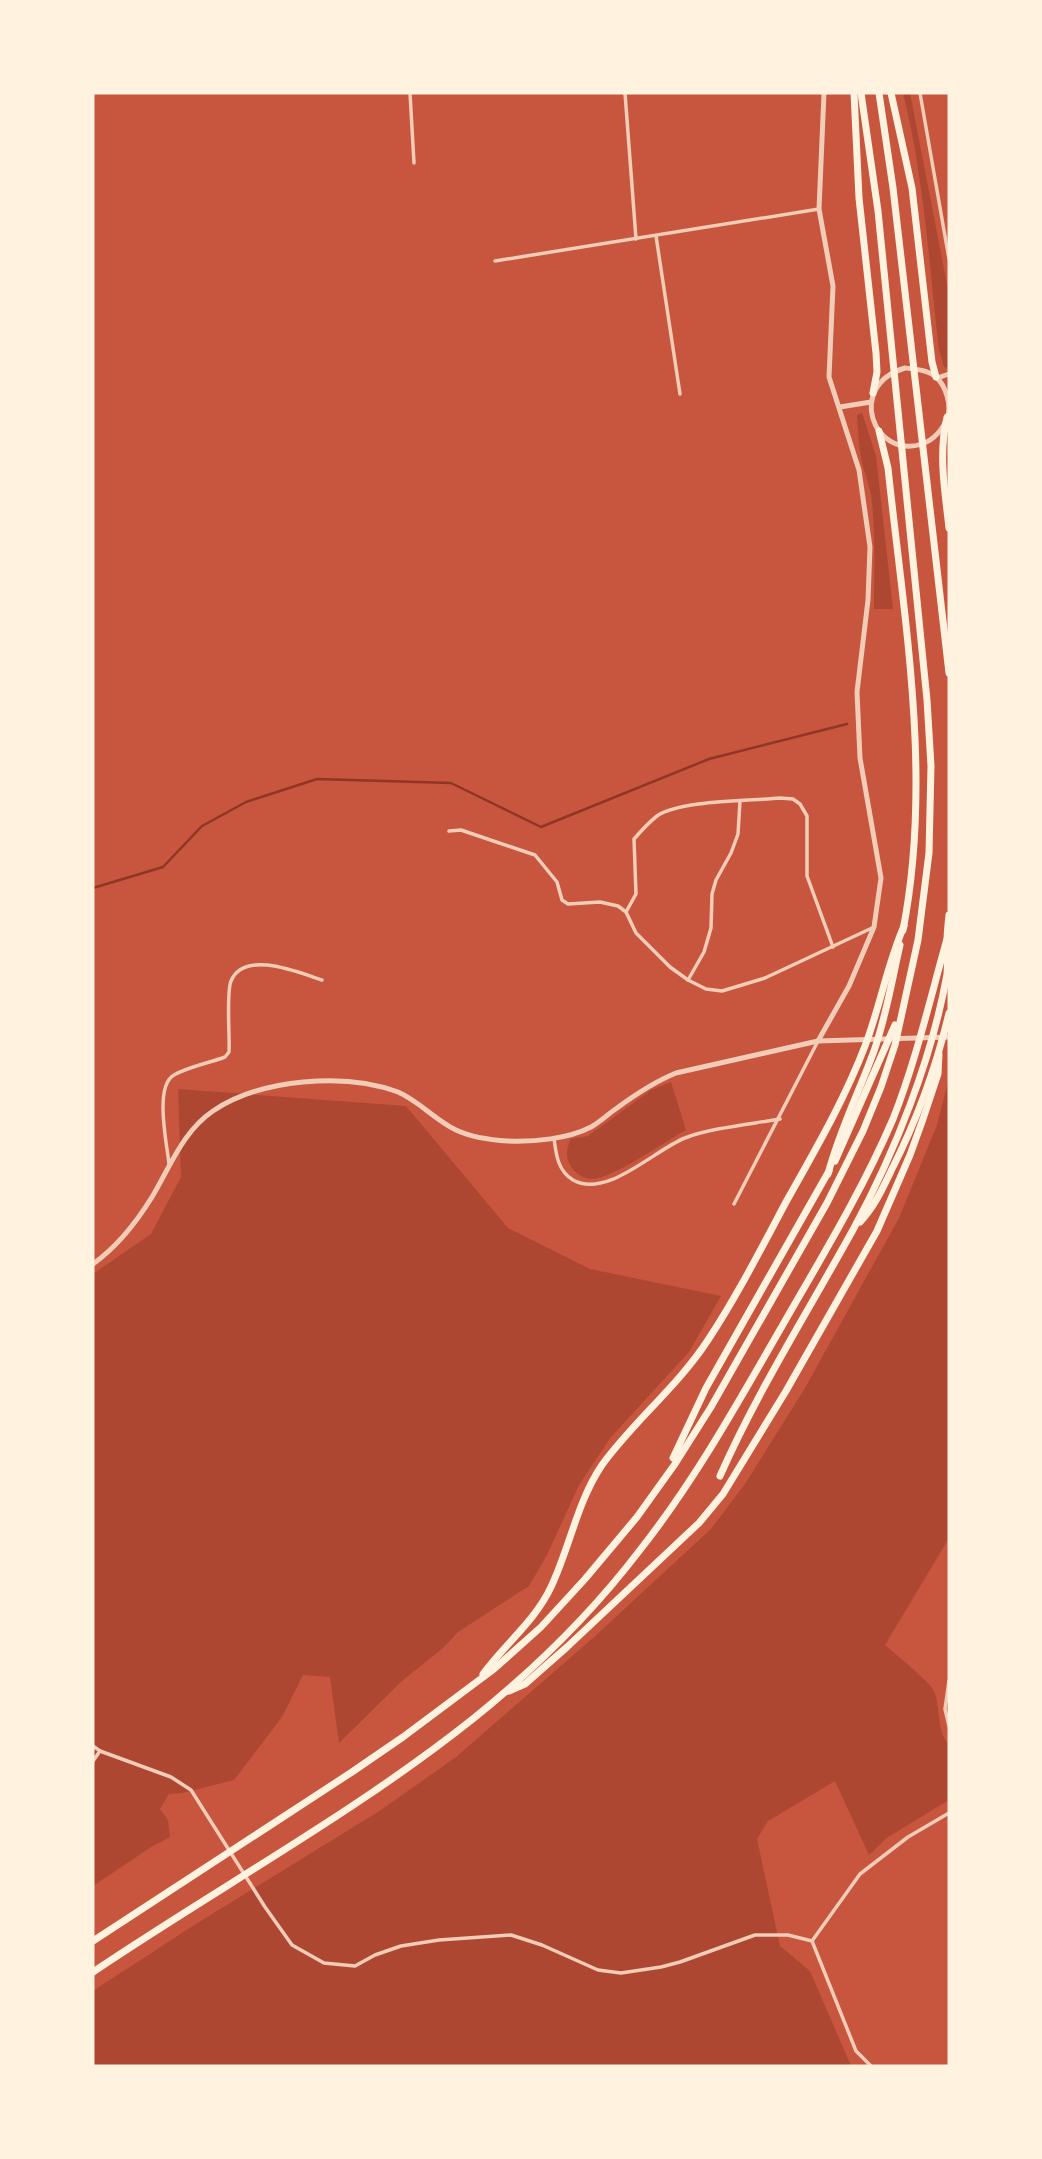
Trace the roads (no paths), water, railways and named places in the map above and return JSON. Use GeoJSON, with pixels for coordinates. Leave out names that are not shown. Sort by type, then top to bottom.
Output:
{"type":"FeatureCollection","features":[{"type":"Feature","properties":{"kind":"highway"},"geometry":{"type":"LineString","coordinates":[[854,93],[859,198],[876,353],[877,372],[873,393]]}},
{"type":"Feature","properties":{"kind":"highway"},"geometry":{"type":"LineString","coordinates":[[93,1941],[422,1724],[494,1669],[541,1627],[637,1517],[711,1407],[827,1203],[863,1131],[895,1045],[918,940],[929,853],[931,766],[927,701],[880,224],[861,93]]}},
{"type":"Feature","properties":{"kind":"highway"},"geometry":{"type":"LineString","coordinates":[[879,93],[899,235],[949,673]]}},
{"type":"Feature","properties":{"kind":"highway"},"geometry":{"type":"LineString","coordinates":[[891,93],[912,188],[932,362],[937,378]]}},
{"type":"Feature","properties":{"kind":"highway"},"geometry":{"type":"LineString","coordinates":[[947,417],[942,437],[942,458],[949,528]]}},
{"type":"Feature","properties":{"kind":"highway"},"geometry":{"type":"LineString","coordinates":[[828,1174],[836,1145],[875,1047],[888,999],[904,926],[916,818],[915,727],[888,468],[879,431]]}},
{"type":"Feature","properties":{"kind":"highway"},"geometry":{"type":"LineString","coordinates":[[720,1476],[744,1424],[855,1227],[887,1162],[918,1079],[938,1013],[947,970],[949,915]]}},
{"type":"Feature","properties":{"kind":"highway"},"geometry":{"type":"LineString","coordinates":[[479,1679],[537,1611],[551,1587],[582,1503],[602,1466],[695,1358],[745,1278],[841,1100],[864,1047],[904,926]]}},
{"type":"Feature","properties":{"kind":"highway"},"geometry":{"type":"LineString","coordinates":[[93,1972],[421,1758],[502,1694],[575,1626],[620,1575],[669,1511],[729,1418],[864,1179],[893,1119],[928,1013],[947,939]]}},
{"type":"Feature","properties":{"kind":"highway"},"geometry":{"type":"LineString","coordinates":[[855,1227],[873,1208],[900,1155],[939,1054],[949,1013]]}},
{"type":"Feature","properties":{"kind":"highway"},"geometry":{"type":"LineString","coordinates":[[674,1461],[706,1388],[828,1174],[900,1014]]}},
{"type":"Feature","properties":{"kind":"highway"},"geometry":{"type":"LineString","coordinates":[[502,1694],[525,1684],[575,1639],[699,1523],[730,1485],[877,1231],[923,1119],[938,1074],[939,1054]]}},
{"type":"Feature","properties":{"kind":"street"},"geometry":{"type":"LineString","coordinates":[[410,93],[414,163]]}},
{"type":"Feature","properties":{"kind":"street"},"geometry":{"type":"LineString","coordinates":[[625,93],[636,239]]}},
{"type":"Feature","properties":{"kind":"street"},"geometry":{"type":"LineString","coordinates":[[734,1204],[849,986],[874,928],[881,878],[860,758],[857,692],[868,600],[870,547],[859,470],[841,407],[829,377],[833,286],[819,209],[824,93]]}},
{"type":"Feature","properties":{"kind":"street"},"geometry":{"type":"LineString","coordinates":[[920,93],[949,259]]}},
{"type":"Feature","properties":{"kind":"street"},"geometry":{"type":"LineString","coordinates":[[495,261],[819,209]]}},
{"type":"Feature","properties":{"kind":"street"},"geometry":{"type":"LineString","coordinates":[[656,236],[680,394]]}},
{"type":"Feature","properties":{"kind":"street"},"geometry":{"type":"LineString","coordinates":[[905,368],[919,369],[937,378],[948,395],[947,417],[936,436],[927,442],[906,446],[887,439],[872,418],[873,393],[881,381],[892,372],[905,368]]}},
{"type":"Feature","properties":{"kind":"street"},"geometry":{"type":"LineString","coordinates":[[937,378],[949,374]]}},
{"type":"Feature","properties":{"kind":"street"},"geometry":{"type":"LineString","coordinates":[[841,407],[871,402]]}},
{"type":"Feature","properties":{"kind":"street"},"geometry":{"type":"LineString","coordinates":[[626,912],[636,894],[634,839],[643,827],[658,815],[681,806],[793,799],[805,811],[808,825],[807,876],[833,947]]}},
{"type":"Feature","properties":{"kind":"street"},"geometry":{"type":"LineString","coordinates":[[688,980],[704,951],[711,928],[712,894],[738,834],[740,802]]}},
{"type":"Feature","properties":{"kind":"street"},"geometry":{"type":"LineString","coordinates":[[449,831],[461,830],[535,855],[556,882],[562,900],[568,904],[600,902],[618,906],[626,912],[636,933],[670,967],[706,989],[722,991],[765,978],[874,928]]}},
{"type":"Feature","properties":{"kind":"street"},"geometry":{"type":"LineString","coordinates":[[169,1166],[162,1096],[165,1084],[172,1076],[225,1057],[229,1052],[231,981],[240,969],[261,964],[276,965],[321,980]]}},
{"type":"Feature","properties":{"kind":"street"},"geometry":{"type":"LineString","coordinates":[[93,1264],[131,1228],[152,1197],[178,1147],[211,1111],[238,1096],[271,1086],[321,1081],[367,1083],[400,1093],[455,1129],[486,1139],[509,1141],[554,1138],[591,1127],[656,1080],[676,1073],[818,1041],[949,1037]]}},
{"type":"Feature","properties":{"kind":"street"},"geometry":{"type":"LineString","coordinates":[[554,1138],[556,1157],[565,1175],[589,1185],[606,1183],[685,1138],[780,1119]]}},
{"type":"Feature","properties":{"kind":"street"},"geometry":{"type":"LineString","coordinates":[[949,1681],[945,1709],[949,1726]]}},
{"type":"Feature","properties":{"kind":"street"},"geometry":{"type":"LineString","coordinates":[[93,1746],[171,1777],[191,1790],[292,1945],[324,1963],[355,1966],[375,1955],[401,1946],[439,1940],[511,1935],[542,1945],[598,1970],[621,1973],[680,1962],[755,1935],[788,1935],[812,1941]]}},
{"type":"Feature","properties":{"kind":"street"},"geometry":{"type":"LineString","coordinates":[[93,1760],[100,1751]]}},
{"type":"Feature","properties":{"kind":"street"},"geometry":{"type":"LineString","coordinates":[[812,1941],[860,1874],[908,1837],[949,1813]]}},
{"type":"Feature","properties":{"kind":"street"},"geometry":{"type":"LineString","coordinates":[[812,1941],[856,2051],[871,2066]]}},
{"type":"Feature","properties":{"kind":"waterway"},"geometry":{"type":"LineString","coordinates":[[93,888],[163,867],[202,826],[246,802],[317,779],[451,783],[541,827],[709,759],[847,724]]}}]}
